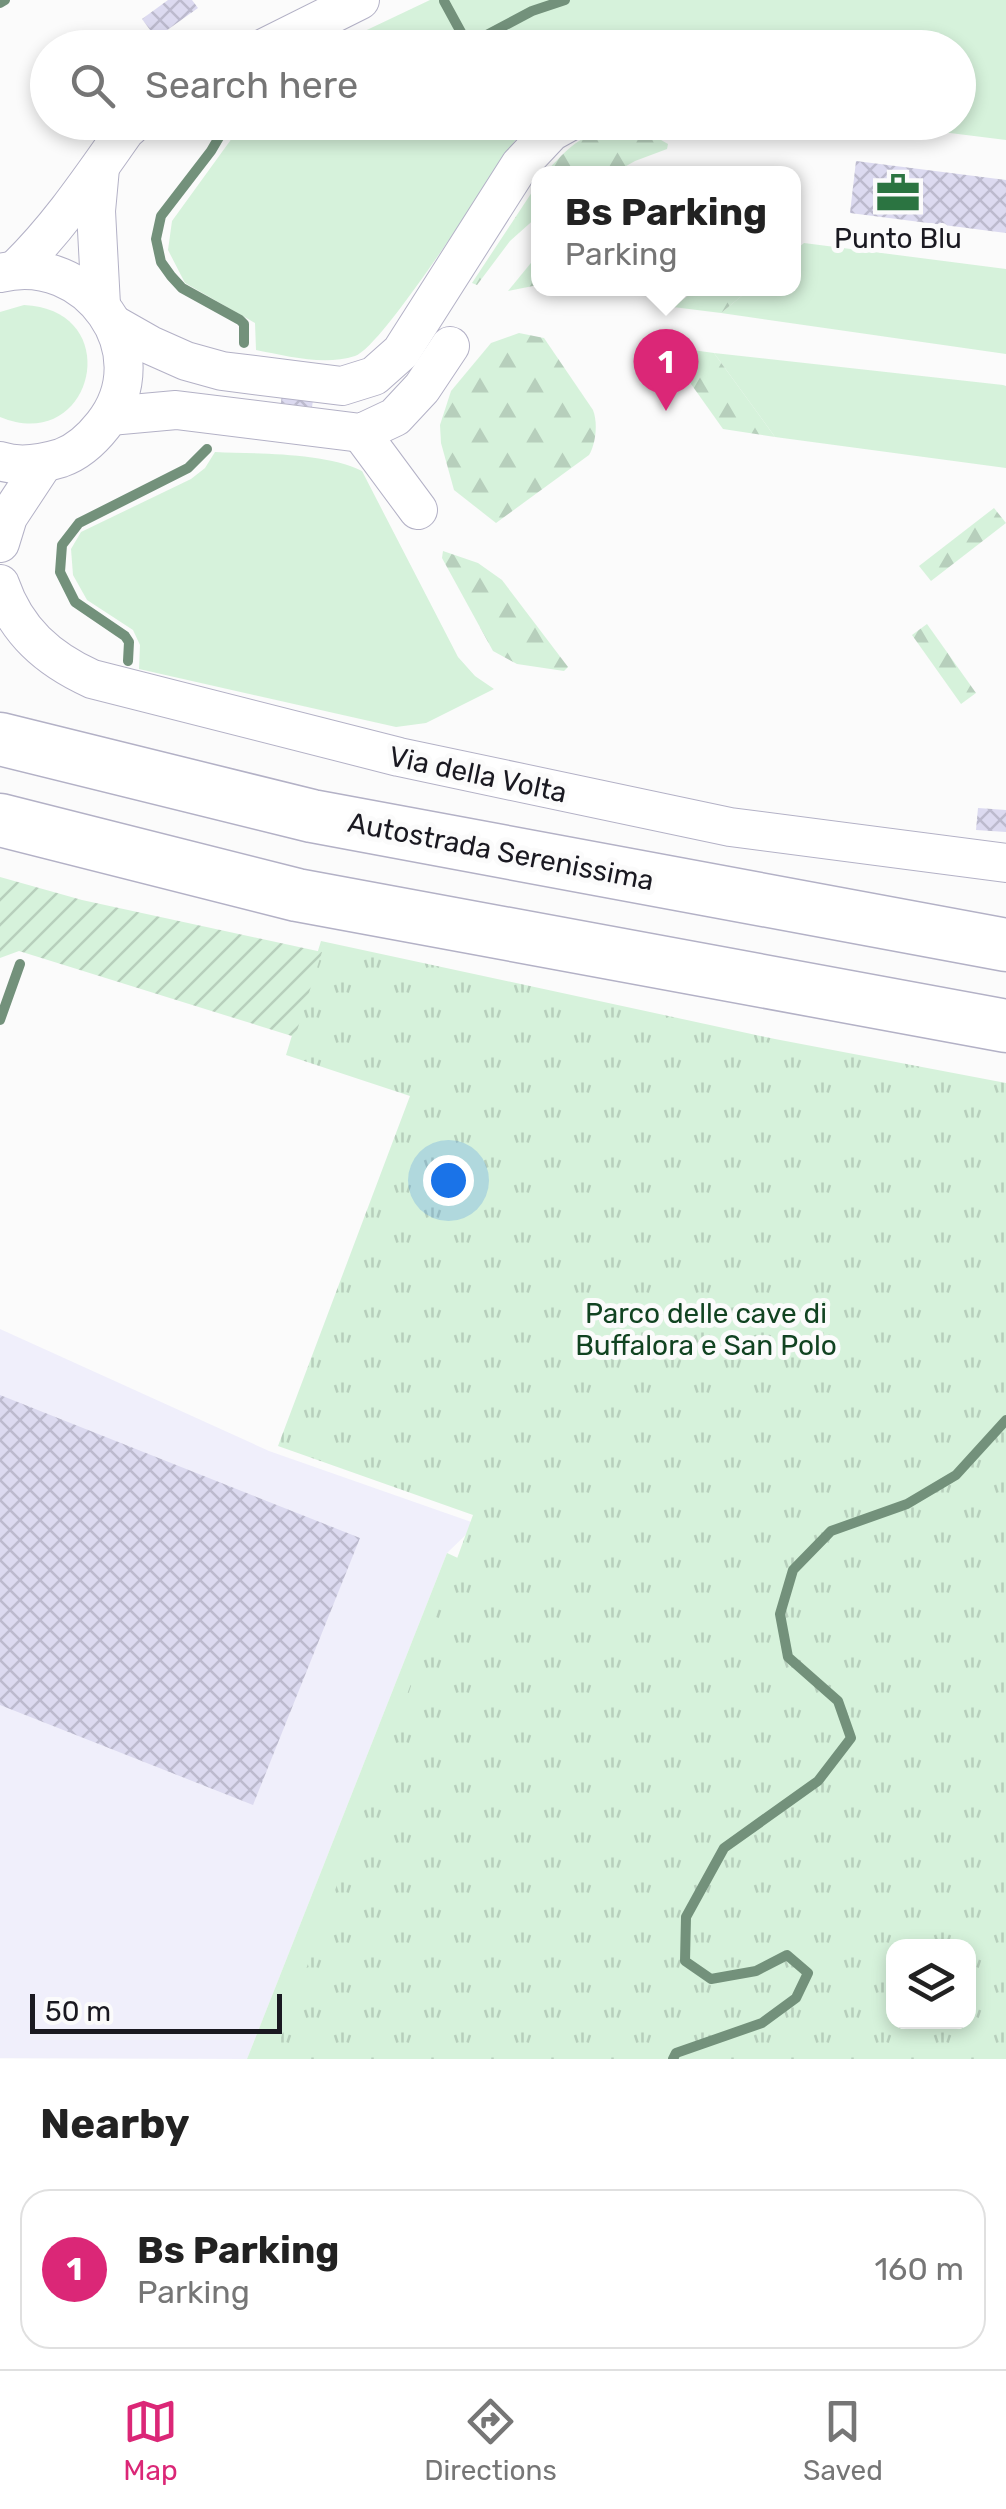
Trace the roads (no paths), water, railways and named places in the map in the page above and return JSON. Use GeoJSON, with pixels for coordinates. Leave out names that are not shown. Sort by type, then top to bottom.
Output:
{"type":"FeatureCollection","features":[{"type":"Feature","properties":{"kind":"highway","name":"Autostrada Serenissima"},"geometry":{"type":"LineString","coordinates":[[0,739],[312,816],[1006,945]]}},
{"type":"Feature","properties":{"kind":"highway"},"geometry":{"type":"LineString","coordinates":[[0,820],[297,894],[1006,1026]]}},
{"type":"Feature","properties":{"kind":"street"},"geometry":{"type":"LineString","coordinates":[[300,30],[360,0]]}},
{"type":"Feature","properties":{"kind":"street"},"geometry":{"type":"LineString","coordinates":[[8,271],[44,241],[119,140]]}},
{"type":"Feature","properties":{"kind":"street"},"geometry":{"type":"LineString","coordinates":[[8,271],[48,271],[77,284],[107,315],[150,345],[186,361],[222,371],[342,386],[374,376],[401,352],[520,165],[543,140]]}},
{"type":"Feature","properties":{"kind":"street"},"geometry":{"type":"LineString","coordinates":[[0,462],[43,464],[70,454],[92,438],[110,416],[119,394],[123,371],[121,347],[107,315],[96,211],[101,165]]}},
{"type":"Feature","properties":{"kind":"street"},"geometry":{"type":"LineString","coordinates":[[110,416],[176,410],[361,433],[394,417],[422,388],[450,346]]}},
{"type":"Feature","properties":{"kind":"street"},"geometry":{"type":"LineString","coordinates":[[361,433],[418,510]]}},
{"type":"Feature","properties":{"kind":"street"},"geometry":{"type":"LineString","coordinates":[[0,543],[8,517],[43,464]]}},
{"type":"Feature","properties":{"kind":"street","name":"Via della Volta"},"geometry":{"type":"LineString","coordinates":[[0,584],[12,613],[28,636],[47,654],[92,678],[399,758],[730,828],[1006,863]]}},
{"type":"Feature","properties":{"kind":"waterway"},"geometry":{"type":"LineString","coordinates":[[0,3],[5,0]]}},
{"type":"Feature","properties":{"kind":"waterway"},"geometry":{"type":"LineString","coordinates":[[496,30],[532,11],[565,0]]}},
{"type":"Feature","properties":{"kind":"waterway"},"geometry":{"type":"LineString","coordinates":[[444,1],[460,30]]}},
{"type":"Feature","properties":{"kind":"waterway"},"geometry":{"type":"LineString","coordinates":[[217,140],[161,216],[156,239],[161,262],[171,276],[182,288],[240,320],[244,324],[244,343]]}},
{"type":"Feature","properties":{"kind":"waterway"},"geometry":{"type":"LineString","coordinates":[[128,661],[129,642],[125,636],[75,602],[60,572],[62,545],[79,523],[188,468],[207,449]]}},
{"type":"Feature","properties":{"kind":"waterway"},"geometry":{"type":"LineString","coordinates":[[0,1020],[20,964]]}},
{"type":"Feature","properties":{"kind":"waterway"},"geometry":{"type":"LineString","coordinates":[[673,2059],[676,2053],[762,2023],[796,1998],[808,1973],[787,1955],[756,1971],[711,1979],[685,1961],[686,1917],[724,1848],[818,1781],[851,1738],[838,1701],[788,1657],[780,1614],[793,1570],[831,1531],[907,1504],[956,1475],[1006,1420]]}},
{"type":"Feature","properties":{"kind":"place","name":"Punto Blu"},"geometry":{"type":"Point","coordinates":[898,193]}},
{"type":"Feature","properties":{"kind":"place","name":"Bs Parking"},"geometry":{"type":"Point","coordinates":[666,411]}},
{"type":"Feature","properties":{"kind":"park label","name":"Parco delle cave di Buffalora e San Polo"},"geometry":{"type":"Point","coordinates":[706,1329]}}]}
